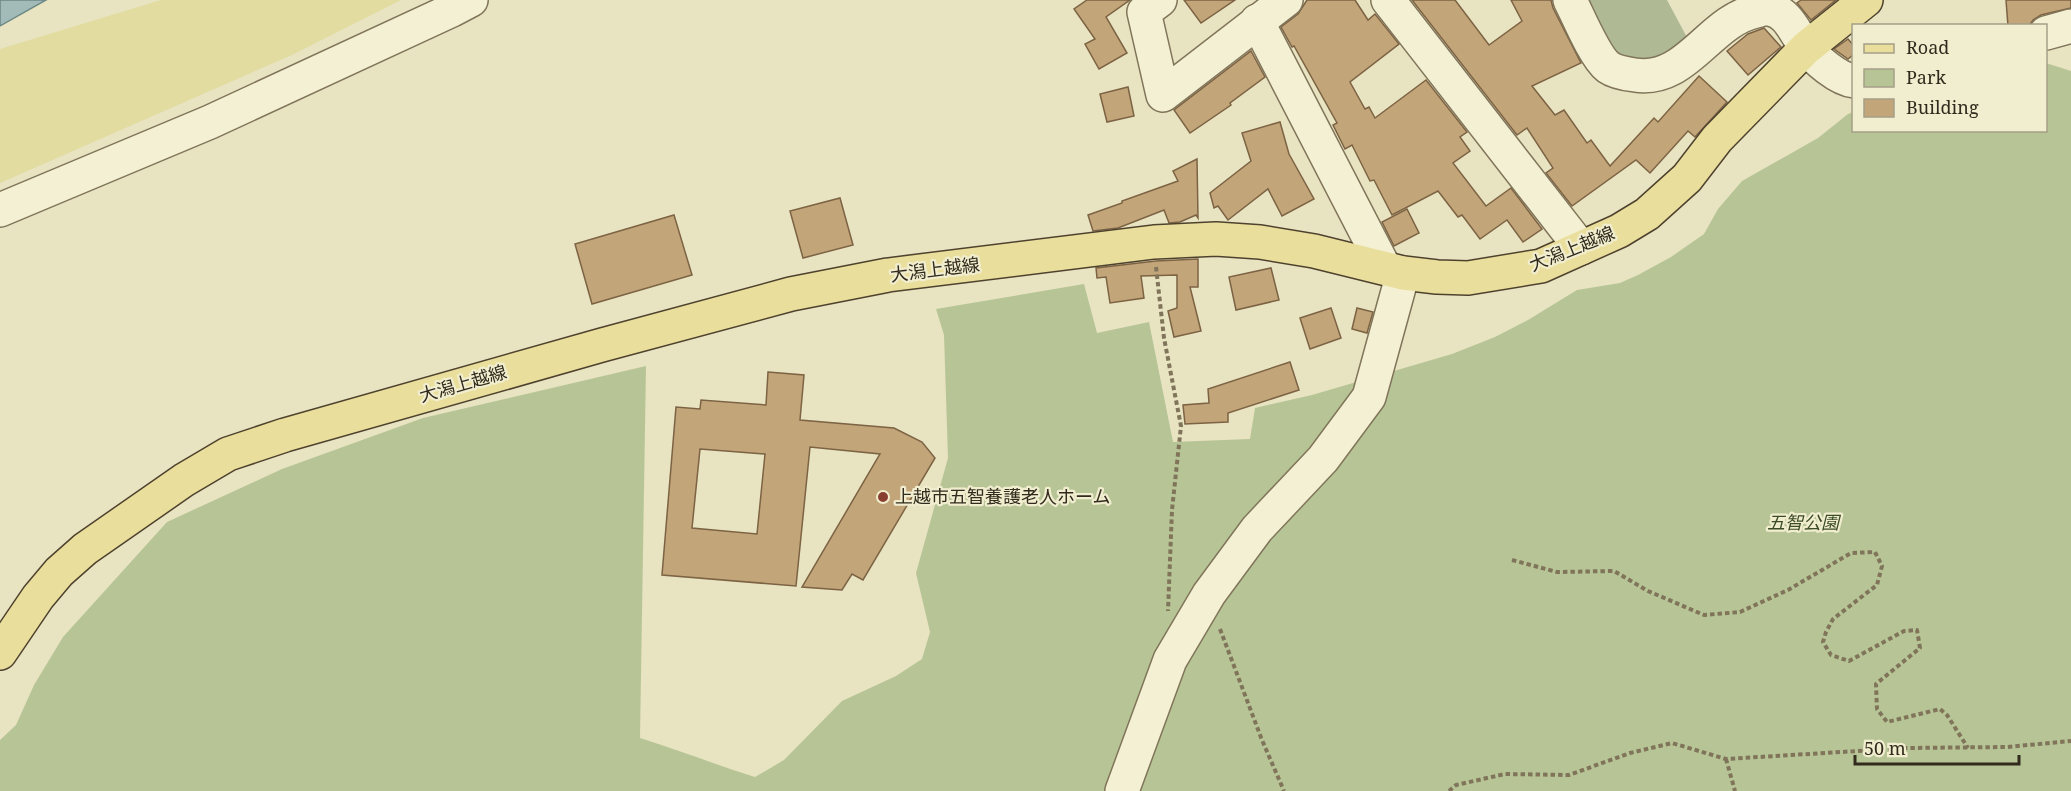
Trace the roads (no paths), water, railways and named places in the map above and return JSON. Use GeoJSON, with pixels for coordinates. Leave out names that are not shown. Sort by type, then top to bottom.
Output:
{"type":"FeatureCollection","features":[{"type":"Feature","properties":{"kind":"main road","name":"大潟上越線"},"geometry":{"type":"LineString","coordinates":[[0,653],[38,597],[59,572],[76,557],[184,480],[228,454],[579,351],[791,294],[888,275],[1154,242],[1216,239],[1260,242],[1314,251],[1394,270],[1468,278],[1541,266],[1619,231],[1647,214],[1686,178],[1717,139],[1806,48],[1866,0]]}},
{"type":"Feature","properties":{"kind":"street"},"geometry":{"type":"LineString","coordinates":[[0,210],[210,122],[471,0]]}},
{"type":"Feature","properties":{"kind":"street"},"geometry":{"type":"LineString","coordinates":[[1160,0],[1144,12],[1163,95],[1286,0]]}},
{"type":"Feature","properties":{"kind":"street"},"geometry":{"type":"LineString","coordinates":[[1388,0],[1581,248]]}},
{"type":"Feature","properties":{"kind":"street"},"geometry":{"type":"LineString","coordinates":[[1570,0],[1596,51],[1608,68],[1624,74],[1644,77],[1664,73],[1680,65],[1734,21],[1750,12],[1768,9],[1782,13],[1806,48],[1835,73],[1845,80],[1852,81]]}},
{"type":"Feature","properties":{"kind":"street"},"geometry":{"type":"LineString","coordinates":[[1122,791],[1170,660],[1209,594],[1257,529],[1323,459],[1369,397],[1394,270],[1257,21]]}},
{"type":"Feature","properties":{"kind":"street"},"geometry":{"type":"LineString","coordinates":[[2047,33],[2071,26]]}},
{"type":"Feature","properties":{"kind":"water"},"geometry":{"type":"Polygon","coordinates":[[[0,0],[46,0],[0,26],[0,0]]]}},
{"type":"Feature","properties":{"kind":"place","name":"上越市五智養護老人ホーム"},"geometry":{"type":"Point","coordinates":[883,497]}},
{"type":"Feature","properties":{"kind":"park label","name":"五智公園"},"geometry":{"type":"Point","coordinates":[1803,523]}}]}
